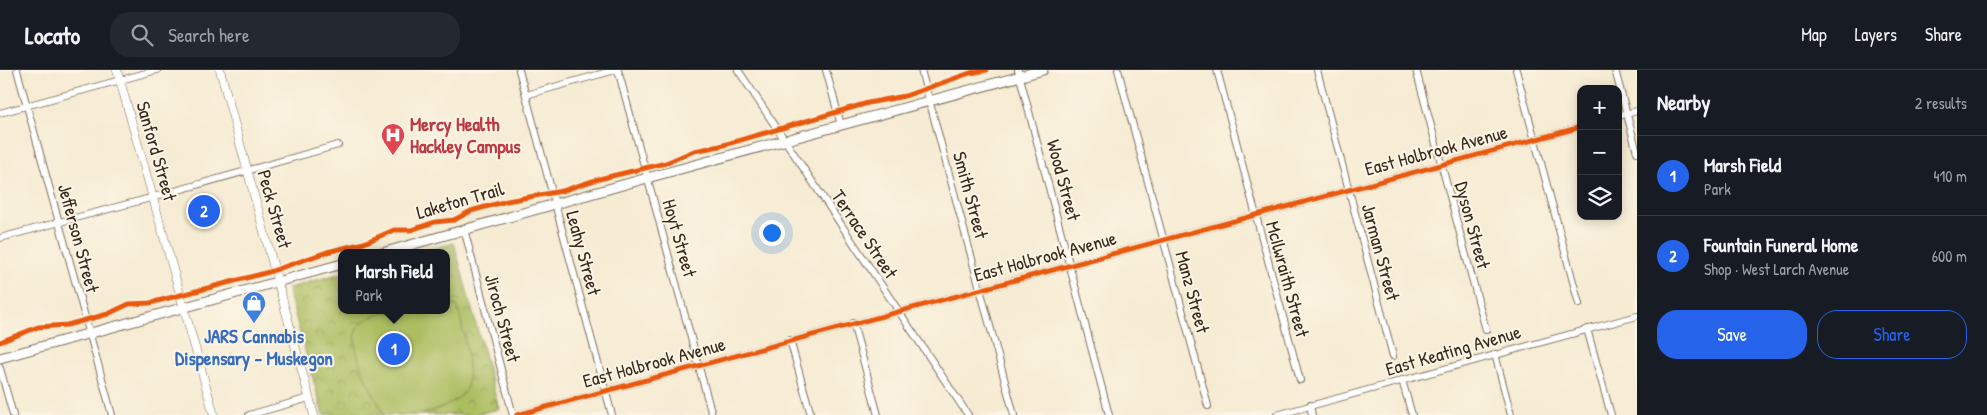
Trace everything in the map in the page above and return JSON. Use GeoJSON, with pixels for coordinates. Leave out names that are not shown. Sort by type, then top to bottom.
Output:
{"type":"FeatureCollection","features":[{"type":"Feature","properties":{"kind":"main road"},"geometry":{"type":"LineString","coordinates":[[396,249],[929,101],[1019,73],[1043,70]]}},
{"type":"Feature","properties":{"kind":"main road"},"geometry":{"type":"LineString","coordinates":[[0,358],[338,265]]}},
{"type":"Feature","properties":{"kind":"street","name":"Jefferson Street"},"geometry":{"type":"LineString","coordinates":[[17,70],[112,415]]}},
{"type":"Feature","properties":{"kind":"street","name":"Sanford Street"},"geometry":{"type":"LineString","coordinates":[[117,70],[214,415]]}},
{"type":"Feature","properties":{"kind":"street"},"geometry":{"type":"LineString","coordinates":[[0,113],[157,70]]}},
{"type":"Feature","properties":{"kind":"street","name":"Peck Street"},"geometry":{"type":"LineString","coordinates":[[220,70],[314,415]]}},
{"type":"Feature","properties":{"kind":"street","name":"Leahy Street"},"geometry":{"type":"LineString","coordinates":[[519,70],[612,415]]}},
{"type":"Feature","properties":{"kind":"street"},"geometry":{"type":"LineString","coordinates":[[526,94],[616,70]]}},
{"type":"Feature","properties":{"kind":"street","name":"Hoyt Street"},"geometry":{"type":"LineString","coordinates":[[616,70],[672,263],[712,415]]}},
{"type":"Feature","properties":{"kind":"street","name":"Terrace Street"},"geometry":{"type":"LineString","coordinates":[[738,70],[968,415]]}},
{"type":"Feature","properties":{"kind":"street"},"geometry":{"type":"LineString","coordinates":[[826,70],[841,125]]}},
{"type":"Feature","properties":{"kind":"street","name":"Smith Street"},"geometry":{"type":"LineString","coordinates":[[921,70],[1014,415]]}},
{"type":"Feature","properties":{"kind":"street","name":"Manz Street"},"geometry":{"type":"LineString","coordinates":[[1118,70],[1208,406]]}},
{"type":"Feature","properties":{"kind":"street","name":"McIlwraith Street"},"geometry":{"type":"LineString","coordinates":[[1217,70],[1300,380]]}},
{"type":"Feature","properties":{"kind":"street","name":"Jarman Street"},"geometry":{"type":"LineString","coordinates":[[1317,70],[1393,356]]}},
{"type":"Feature","properties":{"kind":"street","name":"Dyson Street"},"geometry":{"type":"LineString","coordinates":[[1416,70],[1486,330]]}},
{"type":"Feature","properties":{"kind":"street"},"geometry":{"type":"LineString","coordinates":[[1516,70],[1579,304]]}},
{"type":"Feature","properties":{"kind":"street"},"geometry":{"type":"LineString","coordinates":[[1615,70],[1637,152]]}},
{"type":"Feature","properties":{"kind":"street","name":"Wood Street"},"geometry":{"type":"LineString","coordinates":[[1019,73],[1071,264],[1109,415]]}},
{"type":"Feature","properties":{"kind":"street"},"geometry":{"type":"LineString","coordinates":[[1622,115],[1637,111]]}},
{"type":"Feature","properties":{"kind":"street","name":"East Holbrook Avenue"},"geometry":{"type":"LineString","coordinates":[[517,415],[1577,127]]}},
{"type":"Feature","properties":{"kind":"street"},"geometry":{"type":"LineString","coordinates":[[0,238],[338,145]]}},
{"type":"Feature","properties":{"kind":"street","name":"Jiroch Street"},"geometry":{"type":"LineString","coordinates":[[464,229],[513,415]]}},
{"type":"Feature","properties":{"kind":"street","name":"East Keating Avenue"},"geometry":{"type":"LineString","coordinates":[[1277,415],[1637,316]]}},
{"type":"Feature","properties":{"kind":"street"},"geometry":{"type":"LineString","coordinates":[[853,323],[878,415]]}},
{"type":"Feature","properties":{"kind":"street"},"geometry":{"type":"LineString","coordinates":[[1587,329],[1611,415]]}},
{"type":"Feature","properties":{"kind":"street"},"geometry":{"type":"LineString","coordinates":[[790,340],[811,415]]}},
{"type":"Feature","properties":{"kind":"street"},"geometry":{"type":"LineString","coordinates":[[1495,354],[1511,415]]}},
{"type":"Feature","properties":{"kind":"street"},"geometry":{"type":"LineString","coordinates":[[0,368],[13,415]]}},
{"type":"Feature","properties":{"kind":"street"},"geometry":{"type":"LineString","coordinates":[[1402,380],[1412,415]]}},
{"type":"Feature","properties":{"kind":"street"},"geometry":{"type":"LineString","coordinates":[[249,415],[309,398]]}},
{"type":"Feature","properties":{"kind":"street"},"geometry":{"type":"LineString","coordinates":[[1310,405],[1312,415]]}},
{"type":"Feature","properties":{"kind":"green space"},"geometry":{"type":"Polygon","coordinates":[[[454,243],[499,409],[475,415],[323,415],[289,288],[338,274],[338,314],[450,314],[450,249],[431,249],[454,243]]]}},
{"type":"Feature","properties":{"kind":"green space"},"geometry":{"type":"Polygon","coordinates":[[[457,305],[464,335],[468,360],[468,382],[466,389],[463,394],[446,406],[432,411],[419,415],[385,415],[368,384],[359,360],[355,337],[357,327],[366,320],[380,314],[450,314],[450,306],[457,305]]]}},
{"type":"Feature","properties":{"kind":"cycle path","name":"Laketon Trail"},"geometry":{"type":"LineString","coordinates":[[339,249],[364,243],[394,230],[411,230],[435,222],[454,220],[471,211],[507,201],[562,191],[595,180],[666,163],[694,151],[720,146],[868,103],[905,96],[970,73],[987,70]]}},
{"type":"Feature","properties":{"kind":"cycle path"},"geometry":{"type":"LineString","coordinates":[[517,415],[1577,128]]}},
{"type":"Feature","properties":{"kind":"cycle path","name":"Laketon Trail"},"geometry":{"type":"LineString","coordinates":[[0,342],[38,327],[67,325],[108,314],[129,304],[150,303],[269,272],[338,249]]}},
{"type":"Feature","properties":{"kind":"place","name":"Mercy Health Hackley Campus"},"geometry":{"type":"Point","coordinates":[393,156]}},
{"type":"Feature","properties":{"kind":"place","name":"Fountain Funeral Home"},"geometry":{"type":"Point","coordinates":[204,211]}},
{"type":"Feature","properties":{"kind":"place","name":"JARS Cannabis Dispensary - Muskegon"},"geometry":{"type":"Point","coordinates":[254,324]}},
{"type":"Feature","properties":{"kind":"place","name":"Marsh Field"},"geometry":{"type":"Point","coordinates":[394,349]}}]}
